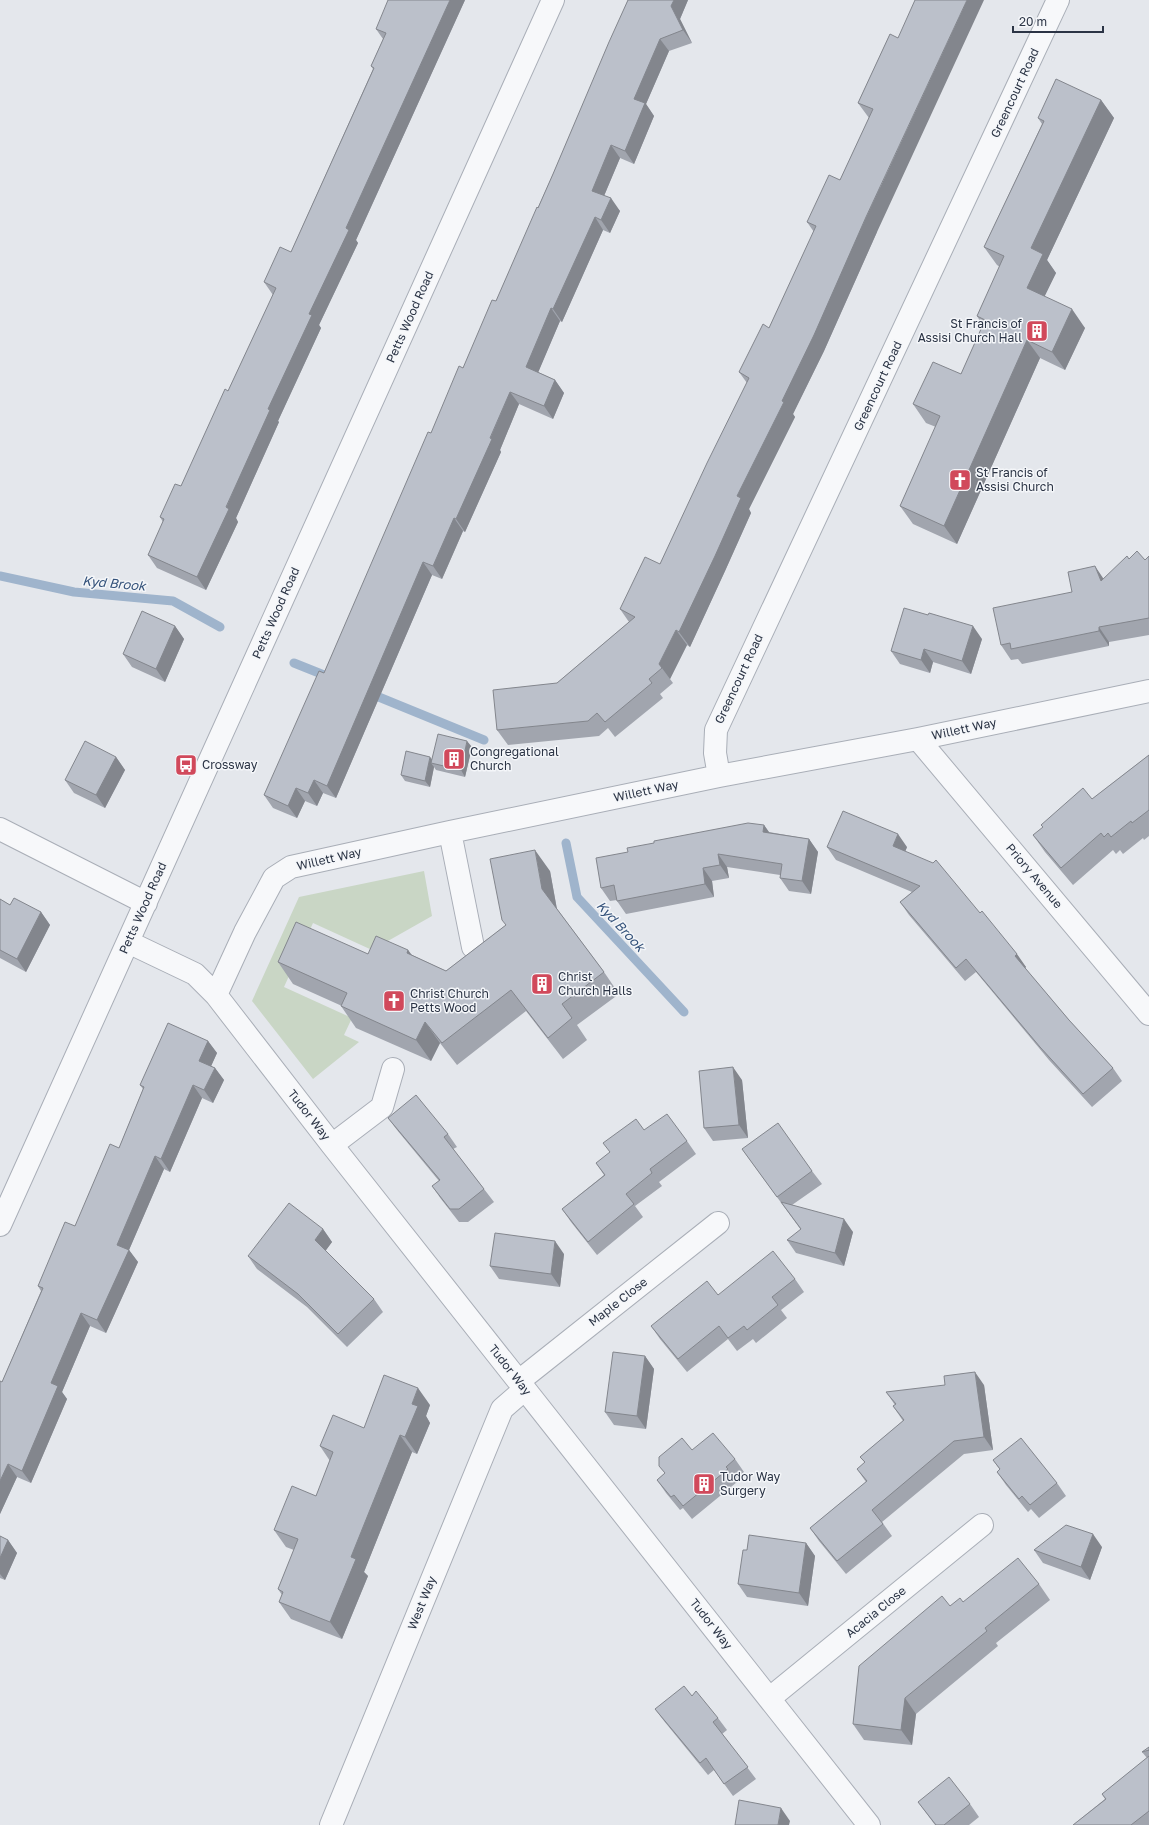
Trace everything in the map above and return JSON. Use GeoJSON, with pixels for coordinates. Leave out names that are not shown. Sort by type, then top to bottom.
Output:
{"type":"FeatureCollection","features":[{"type":"Feature","properties":{"kind":"street","name":"Petts Wood Road"},"geometry":{"type":"LineString","coordinates":[[0,1225],[553,0]]}},
{"type":"Feature","properties":{"kind":"street","name":"Greencourt Road"},"geometry":{"type":"LineString","coordinates":[[719,776],[715,753],[716,730],[1058,0]]}},
{"type":"Feature","properties":{"kind":"street","name":"Willett Way"},"geometry":{"type":"LineString","coordinates":[[216,995],[245,932],[274,878],[291,867],[719,776],[918,738],[1149,691]]}},
{"type":"Feature","properties":{"kind":"street","name":"Priory Avenue"},"geometry":{"type":"LineString","coordinates":[[918,738],[1149,1014]]}},
{"type":"Feature","properties":{"kind":"street"},"geometry":{"type":"LineString","coordinates":[[0,829],[146,903]]}},
{"type":"Feature","properties":{"kind":"street"},"geometry":{"type":"LineString","coordinates":[[450,832],[473,947]]}},
{"type":"Feature","properties":{"kind":"street","name":"Tudor Way"},"geometry":{"type":"LineString","coordinates":[[128,942],[196,974],[216,995],[332,1145],[869,1825]]}},
{"type":"Feature","properties":{"kind":"street"},"geometry":{"type":"LineString","coordinates":[[332,1145],[382,1108],[393,1069]]}},
{"type":"Feature","properties":{"kind":"street","name":"Maple Close"},"geometry":{"type":"LineString","coordinates":[[522,1385],[718,1223]]}},
{"type":"Feature","properties":{"kind":"street","name":"West Way"},"geometry":{"type":"LineString","coordinates":[[331,1825],[502,1409],[522,1385]]}},
{"type":"Feature","properties":{"kind":"street","name":"Acacia Close"},"geometry":{"type":"LineString","coordinates":[[770,1698],[982,1525]]}},
{"type":"Feature","properties":{"kind":"green space"},"geometry":{"type":"Polygon","coordinates":[[[424,871],[432,916],[372,950],[313,923],[284,987],[352,1018],[344,1035],[359,1042],[313,1079],[252,1001],[299,897],[424,871]]]}},
{"type":"Feature","properties":{"kind":"building"},"geometry":{"type":"Polygon","coordinates":[[[388,0],[450,0],[346,228],[349,230],[309,314],[312,315],[268,409],[270,410],[226,507],[229,509],[197,577],[148,555],[164,519],[160,517],[175,484],[181,486],[225,389],[228,391],[276,288],[264,282],[280,247],[291,252],[374,68],[371,66],[386,33],[376,29],[388,0]]]}},
{"type":"Feature","properties":{"kind":"building"},"geometry":{"type":"Polygon","coordinates":[[[628,0],[674,0],[671,6],[683,30],[660,39],[634,99],[645,103],[625,151],[611,145],[592,191],[611,198],[601,220],[595,217],[553,309],[551,308],[526,367],[555,380],[544,406],[510,392],[490,438],[492,439],[433,566],[423,562],[327,786],[314,780],[308,793],[296,788],[288,806],[264,795],[319,671],[324,673],[428,432],[431,433],[459,366],[463,368],[492,300],[496,301],[628,0]]]}},
{"type":"Feature","properties":{"kind":"building"},"geometry":{"type":"Polygon","coordinates":[[[915,0],[967,0],[866,217],[814,335],[782,401],[784,402],[737,496],[741,498],[715,556],[679,632],[676,630],[659,664],[662,668],[649,679],[652,683],[605,722],[597,713],[588,721],[497,730],[493,690],[557,683],[635,617],[620,609],[645,557],[660,564],[749,378],[739,372],[763,324],[769,328],[816,226],[807,222],[829,175],[840,180],[873,109],[858,103],[890,34],[898,38],[915,0]]]}},
{"type":"Feature","properties":{"kind":"building"},"geometry":{"type":"Polygon","coordinates":[[[1056,79],[1101,100],[1031,248],[1043,254],[1027,288],[1072,309],[1052,352],[1027,340],[944,526],[900,506],[940,416],[913,404],[933,362],[961,374],[985,320],[977,316],[1004,256],[984,247],[1044,121],[1038,118],[1056,79]]]}},
{"type":"Feature","properties":{"kind":"building"},"geometry":{"type":"Polygon","coordinates":[[[1137,551],[1145,560],[1149,556],[1149,618],[1099,627],[1099,631],[1011,649],[1010,643],[1001,645],[993,608],[1072,592],[1068,572],[1095,566],[1101,581],[1127,556],[1129,559],[1137,551]]]}},
{"type":"Feature","properties":{"kind":"building"},"geometry":{"type":"Polygon","coordinates":[[[904,608],[928,615],[929,613],[973,626],[962,661],[924,649],[921,660],[891,651],[904,608]]]}},
{"type":"Feature","properties":{"kind":"building"},"geometry":{"type":"Polygon","coordinates":[[[142,611],[175,626],[156,669],[123,654],[142,611]]]}},
{"type":"Feature","properties":{"kind":"building","name":"Congregational Church"},"geometry":{"type":"Polygon","coordinates":[[[438,734],[467,741],[461,770],[431,763],[438,734]]]}},
{"type":"Feature","properties":{"kind":"building"},"geometry":{"type":"Polygon","coordinates":[[[85,741],[116,757],[96,795],[65,780],[85,741]]]}},
{"type":"Feature","properties":{"kind":"building"},"geometry":{"type":"Polygon","coordinates":[[[406,751],[430,757],[425,781],[401,775],[406,751]]]}},
{"type":"Feature","properties":{"kind":"building"},"geometry":{"type":"Polygon","coordinates":[[[1149,755],[1149,810],[1132,823],[1131,821],[1111,837],[1108,833],[1104,837],[1101,833],[1061,868],[1033,835],[1043,827],[1041,825],[1083,788],[1092,799],[1149,755]]]}},
{"type":"Feature","properties":{"kind":"building"},"geometry":{"type":"Polygon","coordinates":[[[843,811],[898,834],[893,846],[933,863],[936,860],[980,913],[982,911],[1017,954],[1015,956],[1069,1020],[1113,1068],[1083,1094],[1040,1047],[966,959],[956,968],[900,902],[920,886],[827,847],[843,811]]]}},
{"type":"Feature","properties":{"kind":"building"},"geometry":{"type":"Polygon","coordinates":[[[748,823],[764,825],[763,832],[809,839],[802,881],[780,878],[782,864],[718,854],[720,865],[703,868],[705,884],[617,901],[614,885],[601,888],[596,858],[628,852],[627,848],[654,843],[654,841],[748,823]]]}},
{"type":"Feature","properties":{"kind":"building"},"geometry":{"type":"Polygon","coordinates":[[[535,850],[542,889],[604,972],[562,1004],[572,1018],[548,1038],[511,990],[442,1043],[425,1022],[416,1040],[341,1006],[347,993],[278,962],[296,922],[368,954],[376,936],[408,950],[407,953],[446,971],[506,925],[502,920],[490,859],[535,850]]]}},
{"type":"Feature","properties":{"kind":"building"},"geometry":{"type":"Polygon","coordinates":[[[14,898],[41,912],[17,959],[0,950],[0,899],[10,905],[14,898]]]}},
{"type":"Feature","properties":{"kind":"building"},"geometry":{"type":"Polygon","coordinates":[[[168,1023],[208,1041],[199,1061],[215,1068],[204,1090],[193,1085],[161,1159],[155,1156],[117,1245],[129,1250],[97,1320],[81,1313],[51,1383],[58,1386],[22,1471],[8,1464],[0,1481],[0,1381],[2,1382],[43,1288],[38,1286],[65,1222],[75,1226],[110,1144],[119,1148],[144,1087],[140,1085],[168,1023]]]}},
{"type":"Feature","properties":{"kind":"building"},"geometry":{"type":"Polygon","coordinates":[[[733,1067],[739,1125],[704,1128],[699,1071],[733,1067]]]}},
{"type":"Feature","properties":{"kind":"building"},"geometry":{"type":"Polygon","coordinates":[[[416,1095],[448,1134],[444,1137],[484,1189],[459,1209],[450,1209],[432,1186],[440,1180],[388,1118],[416,1095]]]}},
{"type":"Feature","properties":{"kind":"building"},"geometry":{"type":"Polygon","coordinates":[[[667,1114],[687,1141],[650,1169],[652,1173],[626,1194],[634,1204],[588,1242],[562,1209],[605,1175],[596,1163],[610,1152],[603,1143],[636,1119],[644,1130],[667,1114]]]}},
{"type":"Feature","properties":{"kind":"building"},"geometry":{"type":"Polygon","coordinates":[[[778,1123],[812,1171],[777,1197],[742,1149],[778,1123]]]}},
{"type":"Feature","properties":{"kind":"building"},"geometry":{"type":"Polygon","coordinates":[[[781,1202],[844,1219],[835,1253],[787,1240],[801,1229],[781,1202]]]}},
{"type":"Feature","properties":{"kind":"building"},"geometry":{"type":"Polygon","coordinates":[[[289,1203],[323,1229],[315,1240],[374,1299],[338,1334],[298,1294],[248,1256],[289,1203]]]}},
{"type":"Feature","properties":{"kind":"building"},"geometry":{"type":"Polygon","coordinates":[[[495,1233],[555,1241],[551,1274],[490,1266],[495,1233]]]}},
{"type":"Feature","properties":{"kind":"building"},"geometry":{"type":"Polygon","coordinates":[[[773,1251],[795,1279],[772,1297],[778,1305],[747,1330],[744,1326],[728,1338],[719,1326],[678,1359],[651,1326],[707,1281],[718,1295],[773,1251]]]}},
{"type":"Feature","properties":{"kind":"building"},"geometry":{"type":"Polygon","coordinates":[[[613,1352],[645,1356],[637,1416],[605,1412],[613,1352]]]}},
{"type":"Feature","properties":{"kind":"building"},"geometry":{"type":"Polygon","coordinates":[[[975,1372],[984,1437],[954,1441],[872,1510],[883,1524],[837,1561],[810,1528],[867,1481],[857,1469],[865,1462],[860,1457],[904,1420],[893,1406],[896,1404],[886,1392],[945,1385],[944,1376],[975,1372]]]}},
{"type":"Feature","properties":{"kind":"building"},"geometry":{"type":"Polygon","coordinates":[[[384,1375],[418,1388],[412,1404],[418,1406],[405,1437],[400,1435],[351,1557],[356,1559],[330,1622],[279,1602],[283,1592],[278,1589],[298,1539],[274,1530],[292,1486],[316,1496],[333,1452],[320,1446],[333,1415],[364,1428],[384,1375]]]}},
{"type":"Feature","properties":{"kind":"building","name":"Tudor Way Surgery"},"geometry":{"type":"Polygon","coordinates":[[[713,1433],[735,1459],[726,1467],[728,1469],[683,1506],[674,1495],[671,1497],[657,1480],[665,1473],[659,1466],[659,1457],[682,1438],[692,1450],[713,1433]]]}},
{"type":"Feature","properties":{"kind":"building"},"geometry":{"type":"Polygon","coordinates":[[[1021,1438],[1057,1483],[1030,1505],[1022,1496],[1019,1499],[997,1472],[1000,1469],[993,1460],[1021,1438]]]}},
{"type":"Feature","properties":{"kind":"building"},"geometry":{"type":"Polygon","coordinates":[[[1066,1525],[1093,1534],[1081,1567],[1034,1550],[1066,1525]]]}},
{"type":"Feature","properties":{"kind":"building"},"geometry":{"type":"Polygon","coordinates":[[[749,1535],[806,1543],[799,1593],[738,1584],[743,1550],[747,1550],[749,1535]]]}},
{"type":"Feature","properties":{"kind":"building"},"geometry":{"type":"Polygon","coordinates":[[[0,1536],[8,1540],[0,1558],[0,1536]]]}},
{"type":"Feature","properties":{"kind":"building"},"geometry":{"type":"Polygon","coordinates":[[[1018,1558],[1039,1584],[985,1628],[987,1631],[905,1698],[901,1730],[853,1724],[859,1666],[942,1596],[950,1606],[960,1598],[963,1602],[1018,1558]]]}},
{"type":"Feature","properties":{"kind":"building"},"geometry":{"type":"Polygon","coordinates":[[[684,1686],[692,1696],[696,1691],[718,1718],[713,1722],[748,1767],[724,1784],[706,1758],[700,1763],[655,1709],[684,1686]]]}},
{"type":"Feature","properties":{"kind":"building"},"geometry":{"type":"Polygon","coordinates":[[[1149,1747],[1149,1750],[1142,1752],[1149,1747]]]}},
{"type":"Feature","properties":{"kind":"building"},"geometry":{"type":"Polygon","coordinates":[[[1149,1756],[1149,1811],[1131,1825],[1073,1825],[1106,1799],[1102,1794],[1149,1756]]]}},
{"type":"Feature","properties":{"kind":"building"},"geometry":{"type":"Polygon","coordinates":[[[949,1777],[970,1804],[944,1825],[936,1825],[918,1802],[949,1777]]]}},
{"type":"Feature","properties":{"kind":"building"},"geometry":{"type":"Polygon","coordinates":[[[739,1800],[781,1808],[778,1825],[735,1825],[739,1800]]]}},
{"type":"Feature","properties":{"kind":"waterway","name":"Kyd Brook"},"geometry":{"type":"LineString","coordinates":[[0,576],[74,592],[173,601],[220,627]]}},
{"type":"Feature","properties":{"kind":"waterway","name":"Kyd Brook"},"geometry":{"type":"LineString","coordinates":[[294,663],[329,677]]}},
{"type":"Feature","properties":{"kind":"waterway","name":"Kyd Brook"},"geometry":{"type":"LineString","coordinates":[[369,693],[484,740]]}},
{"type":"Feature","properties":{"kind":"waterway","name":"Kyd Brook"},"geometry":{"type":"LineString","coordinates":[[566,843],[577,897],[684,1012]]}},
{"type":"Feature","properties":{"kind":"place","name":"St Francis of Assisi Church Hall"},"geometry":{"type":"Point","coordinates":[1037,331]}},
{"type":"Feature","properties":{"kind":"place","name":"St Francis of Assisi Church"},"geometry":{"type":"Point","coordinates":[960,480]}},
{"type":"Feature","properties":{"kind":"place","name":"Congregational Church"},"geometry":{"type":"Point","coordinates":[454,759]}},
{"type":"Feature","properties":{"kind":"place","name":"Crossway"},"geometry":{"type":"Point","coordinates":[186,765]}},
{"type":"Feature","properties":{"kind":"place","name":"Christ Church Halls"},"geometry":{"type":"Point","coordinates":[542,984]}},
{"type":"Feature","properties":{"kind":"place","name":"Christ Church Petts Wood"},"geometry":{"type":"Point","coordinates":[394,1001]}},
{"type":"Feature","properties":{"kind":"place","name":"Tudor Way Surgery"},"geometry":{"type":"Point","coordinates":[704,1484]}}]}
